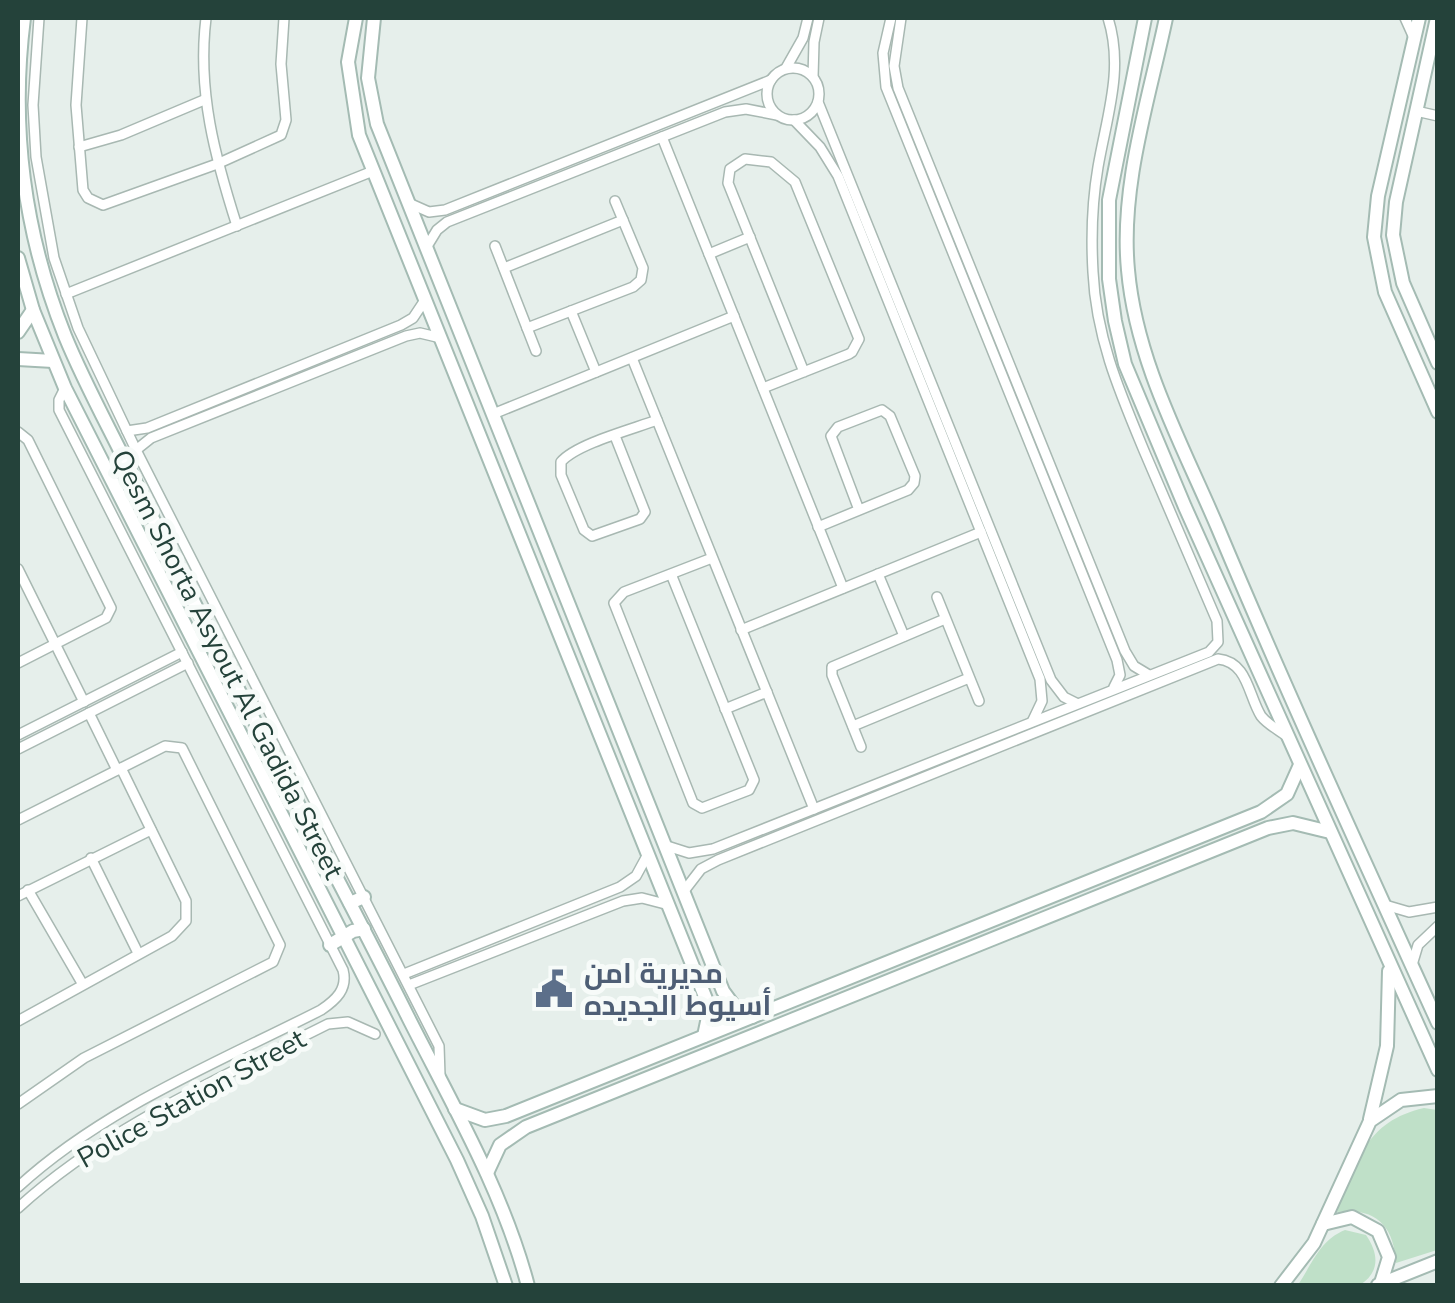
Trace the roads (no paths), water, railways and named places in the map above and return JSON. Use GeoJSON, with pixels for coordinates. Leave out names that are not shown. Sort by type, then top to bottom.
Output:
{"type":"FeatureCollection","features":[{"type":"Feature","properties":{"kind":"main road","name":"Qesm Shorta Asyout Al Gadida Street"},"geometry":{"type":"LineString","coordinates":[[24,18],[18,60],[18,128],[27,211],[41,263],[172,562],[487,1173],[528,1286]]}},
{"type":"Feature","properties":{"kind":"main road"},"geometry":{"type":"LineString","coordinates":[[1145,18],[1114,126],[1108,219],[1114,322],[1126,364],[1185,507],[1438,1070]]}},
{"type":"Feature","properties":{"kind":"main road"},"geometry":{"type":"LineString","coordinates":[[1166,18],[1129,200],[1128,271],[1146,356],[1205,499],[1438,1023]]}},
{"type":"Feature","properties":{"kind":"main road"},"geometry":{"type":"LineString","coordinates":[[1419,18],[1378,196],[1374,237],[1385,292],[1438,412]]}},
{"type":"Feature","properties":{"kind":"main road"},"geometry":{"type":"LineString","coordinates":[[1437,18],[1396,202],[1393,235],[1403,283],[1438,363]]}},
{"type":"Feature","properties":{"kind":"main road"},"geometry":{"type":"LineString","coordinates":[[704,1036],[708,1005],[359,135],[348,62],[354,23],[373,24],[368,63],[372,109],[723,992],[734,1006],[752,1017]]}},
{"type":"Feature","properties":{"kind":"main road"},"geometry":{"type":"LineString","coordinates":[[27,211],[43,208]]}},
{"type":"Feature","properties":{"kind":"main road"},"geometry":{"type":"LineString","coordinates":[[18,265],[41,263]]}},
{"type":"Feature","properties":{"kind":"main road","name":"Qesm Shorta Asyout Al Gadida Street"},"geometry":{"type":"LineString","coordinates":[[18,265],[53,361],[316,882],[337,941],[382,1031],[482,1216],[506,1286]]}},
{"type":"Feature","properties":{"kind":"main road"},"geometry":{"type":"LineString","coordinates":[[18,332],[33,310]]}},
{"type":"Feature","properties":{"kind":"main road"},"geometry":{"type":"LineString","coordinates":[[18,359],[53,361]]}},
{"type":"Feature","properties":{"kind":"main road"},"geometry":{"type":"LineString","coordinates":[[464,396],[482,388]]}},
{"type":"Feature","properties":{"kind":"main road"},"geometry":{"type":"LineString","coordinates":[[1185,507],[1205,499]]}},
{"type":"Feature","properties":{"kind":"main road"},"geometry":{"type":"LineString","coordinates":[[1192,564],[1208,557]]}},
{"type":"Feature","properties":{"kind":"main road"},"geometry":{"type":"LineString","coordinates":[[157,570],[172,562]]}},
{"type":"Feature","properties":{"kind":"main road"},"geometry":{"type":"LineString","coordinates":[[599,730],[616,723]]}},
{"type":"Feature","properties":{"kind":"main road"},"geometry":{"type":"LineString","coordinates":[[1288,737],[1306,729]]}},
{"type":"Feature","properties":{"kind":"main road"},"geometry":{"type":"LineString","coordinates":[[455,1109],[475,1118],[496,1119],[1271,808],[1288,794],[1300,765]]}},
{"type":"Feature","properties":{"kind":"main road"},"geometry":{"type":"LineString","coordinates":[[250,787],[264,781]]}},
{"type":"Feature","properties":{"kind":"main road"},"geometry":{"type":"LineString","coordinates":[[487,1173],[500,1145],[526,1126],[1268,828],[1305,824],[1330,832]]}},
{"type":"Feature","properties":{"kind":"main road"},"geometry":{"type":"LineString","coordinates":[[316,882],[334,874]]}},
{"type":"Feature","properties":{"kind":"main road"},"geometry":{"type":"LineString","coordinates":[[350,904],[364,896]]}},
{"type":"Feature","properties":{"kind":"main road"},"geometry":{"type":"LineString","coordinates":[[337,941],[364,929]]}},
{"type":"Feature","properties":{"kind":"main road"},"geometry":{"type":"LineString","coordinates":[[898,958],[905,974]]}},
{"type":"Feature","properties":{"kind":"main road"},"geometry":{"type":"LineString","coordinates":[[1281,1286],[1304,1258],[1323,1224],[1370,1121],[1387,1046],[1389,964]]}},
{"type":"Feature","properties":{"kind":"main road"},"geometry":{"type":"LineString","coordinates":[[385,970],[401,969]]}},
{"type":"Feature","properties":{"kind":"main road"},"geometry":{"type":"LineString","coordinates":[[1370,1121],[1401,1100],[1438,1096]]}},
{"type":"Feature","properties":{"kind":"main road"},"geometry":{"type":"LineString","coordinates":[[1323,1224],[1352,1217],[1378,1231],[1389,1256],[1378,1284]]}},
{"type":"Feature","properties":{"kind":"main road"},"geometry":{"type":"LineString","coordinates":[[1378,1284],[1438,1261]]}},
{"type":"Feature","properties":{"kind":"street"},"geometry":{"type":"LineString","coordinates":[[39,18],[33,105],[43,208],[66,294],[65,316],[440,1046],[439,1079]]}},
{"type":"Feature","properties":{"kind":"street"},"geometry":{"type":"LineString","coordinates":[[82,18],[77,60],[83,190],[88,198],[103,205],[277,139],[286,120],[281,64],[284,18]]}},
{"type":"Feature","properties":{"kind":"street"},"geometry":{"type":"LineString","coordinates":[[206,18],[204,100],[217,164],[237,226]]}},
{"type":"Feature","properties":{"kind":"street"},"geometry":{"type":"LineString","coordinates":[[408,201],[423,210],[440,211],[771,80],[786,68],[803,38],[808,18]]}},
{"type":"Feature","properties":{"kind":"street"},"geometry":{"type":"LineString","coordinates":[[819,18],[814,42],[818,102],[981,532],[1006,580],[1042,686],[1042,701],[1032,722]]}},
{"type":"Feature","properties":{"kind":"street"},"geometry":{"type":"LineString","coordinates":[[890,18],[883,53],[886,86],[1125,650],[1134,666],[1148,675]]}},
{"type":"Feature","properties":{"kind":"street"},"geometry":{"type":"LineString","coordinates":[[901,18],[894,66],[898,88],[1119,664],[1120,675],[1113,689]]}},
{"type":"Feature","properties":{"kind":"street"},"geometry":{"type":"LineString","coordinates":[[684,892],[694,876],[709,864],[1210,656],[1218,642],[1220,632],[1113,376],[1100,332],[1093,274],[1092,206],[1114,126],[1116,66],[1108,18]]}},
{"type":"Feature","properties":{"kind":"street"},"geometry":{"type":"LineString","coordinates":[[1405,18],[1414,38]]}},
{"type":"Feature","properties":{"kind":"street"},"geometry":{"type":"LineString","coordinates":[[786,68],[798,68],[814,78]]}},
{"type":"Feature","properties":{"kind":"street"},"geometry":{"type":"LineString","coordinates":[[771,80],[767,99],[777,115]]}},
{"type":"Feature","properties":{"kind":"street"},"geometry":{"type":"LineString","coordinates":[[80,147],[122,135],[204,100]]}},
{"type":"Feature","properties":{"kind":"street"},"geometry":{"type":"LineString","coordinates":[[794,120],[809,114],[818,102]]}},
{"type":"Feature","properties":{"kind":"street"},"geometry":{"type":"LineString","coordinates":[[426,248],[447,222],[690,126],[739,109],[794,120],[820,146],[838,176],[1051,680],[1064,697],[1076,704]]}},
{"type":"Feature","properties":{"kind":"street"},"geometry":{"type":"LineString","coordinates":[[1416,111],[1438,116]]}},
{"type":"Feature","properties":{"kind":"street"},"geometry":{"type":"LineString","coordinates":[[685,114],[690,126]]}},
{"type":"Feature","properties":{"kind":"street"},"geometry":{"type":"LineString","coordinates":[[662,138],[843,588]]}},
{"type":"Feature","properties":{"kind":"street"},"geometry":{"type":"LineString","coordinates":[[762,388],[804,372],[852,352],[859,339],[795,182],[777,165],[752,158],[734,164],[728,178],[804,372]]}},
{"type":"Feature","properties":{"kind":"street"},"geometry":{"type":"LineString","coordinates":[[66,294],[374,171]]}},
{"type":"Feature","properties":{"kind":"street"},"geometry":{"type":"LineString","coordinates":[[507,185],[511,197]]}},
{"type":"Feature","properties":{"kind":"street"},"geometry":{"type":"LineString","coordinates":[[528,328],[641,280],[642,268],[615,201]]}},
{"type":"Feature","properties":{"kind":"street"},"geometry":{"type":"LineString","coordinates":[[504,268],[623,220]]}},
{"type":"Feature","properties":{"kind":"street"},"geometry":{"type":"LineString","coordinates":[[708,254],[750,238]]}},
{"type":"Feature","properties":{"kind":"street"},"geometry":{"type":"LineString","coordinates":[[495,246],[536,350]]}},
{"type":"Feature","properties":{"kind":"street"},"geometry":{"type":"LineString","coordinates":[[127,431],[147,428],[401,326],[425,300]]}},
{"type":"Feature","properties":{"kind":"street"},"geometry":{"type":"LineString","coordinates":[[572,311],[596,372]]}},
{"type":"Feature","properties":{"kind":"street"},"geometry":{"type":"LineString","coordinates":[[493,414],[734,316]]}},
{"type":"Feature","properties":{"kind":"street"},"geometry":{"type":"LineString","coordinates":[[136,450],[151,438],[406,336],[420,333],[441,338]]}},
{"type":"Feature","properties":{"kind":"street"},"geometry":{"type":"LineString","coordinates":[[632,358],[814,809]]}},
{"type":"Feature","properties":{"kind":"street"},"geometry":{"type":"LineString","coordinates":[[66,388],[59,400],[59,410],[250,787],[337,941]]}},
{"type":"Feature","properties":{"kind":"street"},"geometry":{"type":"LineString","coordinates":[[818,527],[908,490],[914,483],[915,476],[890,416],[882,410],[838,427],[830,436],[859,510]]}},
{"type":"Feature","properties":{"kind":"street"},"geometry":{"type":"LineString","coordinates":[[615,436],[645,512],[640,518],[592,536],[584,530],[560,467],[567,456],[615,436],[657,420]]}},
{"type":"Feature","properties":{"kind":"street"},"geometry":{"type":"LineString","coordinates":[[18,432],[28,440],[112,608],[106,618],[18,664]]}},
{"type":"Feature","properties":{"kind":"street"},"geometry":{"type":"LineString","coordinates":[[742,630],[981,532]]}},
{"type":"Feature","properties":{"kind":"street"},"geometry":{"type":"LineString","coordinates":[[671,574],[754,785],[699,807],[694,803],[614,607],[621,594],[671,574],[712,558]]}},
{"type":"Feature","properties":{"kind":"street"},"geometry":{"type":"LineString","coordinates":[[18,569],[84,702]]}},
{"type":"Feature","properties":{"kind":"street"},"geometry":{"type":"LineString","coordinates":[[878,574],[904,636]]}},
{"type":"Feature","properties":{"kind":"street"},"geometry":{"type":"LineString","coordinates":[[937,597],[979,702]]}},
{"type":"Feature","properties":{"kind":"street"},"geometry":{"type":"LineString","coordinates":[[861,747],[832,667],[946,619]]}},
{"type":"Feature","properties":{"kind":"street"},"geometry":{"type":"LineString","coordinates":[[30,742],[21,733],[182,652]]}},
{"type":"Feature","properties":{"kind":"street"},"geometry":{"type":"LineString","coordinates":[[666,845],[680,852],[697,853],[1148,675],[1210,656],[1230,661],[1239,668],[1262,717],[1288,737]]}},
{"type":"Feature","properties":{"kind":"street"},"geometry":{"type":"LineString","coordinates":[[18,749],[188,663]]}},
{"type":"Feature","properties":{"kind":"street"},"geometry":{"type":"LineString","coordinates":[[853,726],[969,678]]}},
{"type":"Feature","properties":{"kind":"street"},"geometry":{"type":"LineString","coordinates":[[726,709],[766,692]]}},
{"type":"Feature","properties":{"kind":"street"},"geometry":{"type":"LineString","coordinates":[[18,1021],[180,930],[188,911],[151,830],[88,713]]}},
{"type":"Feature","properties":{"kind":"street"},"geometry":{"type":"LineString","coordinates":[[18,820],[165,746],[176,746],[186,752],[278,936],[278,954],[264,966],[84,1058],[18,1104]]}},
{"type":"Feature","properties":{"kind":"street"},"geometry":{"type":"LineString","coordinates":[[940,758],[945,769]]}},
{"type":"Feature","properties":{"kind":"street"},"geometry":{"type":"LineString","coordinates":[[767,828],[771,839]]}},
{"type":"Feature","properties":{"kind":"street"},"geometry":{"type":"LineString","coordinates":[[18,896],[151,830]]}},
{"type":"Feature","properties":{"kind":"street"},"geometry":{"type":"LineString","coordinates":[[401,969],[620,887],[636,876],[649,852]]}},
{"type":"Feature","properties":{"kind":"street"},"geometry":{"type":"LineString","coordinates":[[90,858],[138,953]]}},
{"type":"Feature","properties":{"kind":"street"},"geometry":{"type":"LineString","coordinates":[[28,890],[82,983]]}},
{"type":"Feature","properties":{"kind":"street"},"geometry":{"type":"LineString","coordinates":[[409,985],[624,901],[642,898],[670,906]]}},
{"type":"Feature","properties":{"kind":"street"},"geometry":{"type":"LineString","coordinates":[[1385,905],[1409,912],[1438,906]]}},
{"type":"Feature","properties":{"kind":"street"},"geometry":{"type":"LineString","coordinates":[[1412,968],[1418,945],[1438,926]]}},
{"type":"Feature","properties":{"kind":"street","name":"Police Station Street"},"geometry":{"type":"LineString","coordinates":[[18,1187],[61,1150],[111,1118],[328,1006],[342,990],[344,974],[337,941]]}},
{"type":"Feature","properties":{"kind":"street","name":"Police Station Street"},"geometry":{"type":"LineString","coordinates":[[18,1208],[66,1166],[119,1131],[328,1024],[358,1024],[382,1031]]}},
{"type":"Feature","properties":{"kind":"place","name":"مديرية امن أسيوط الجديده"},"geometry":{"type":"Point","coordinates":[554,989]}}]}
